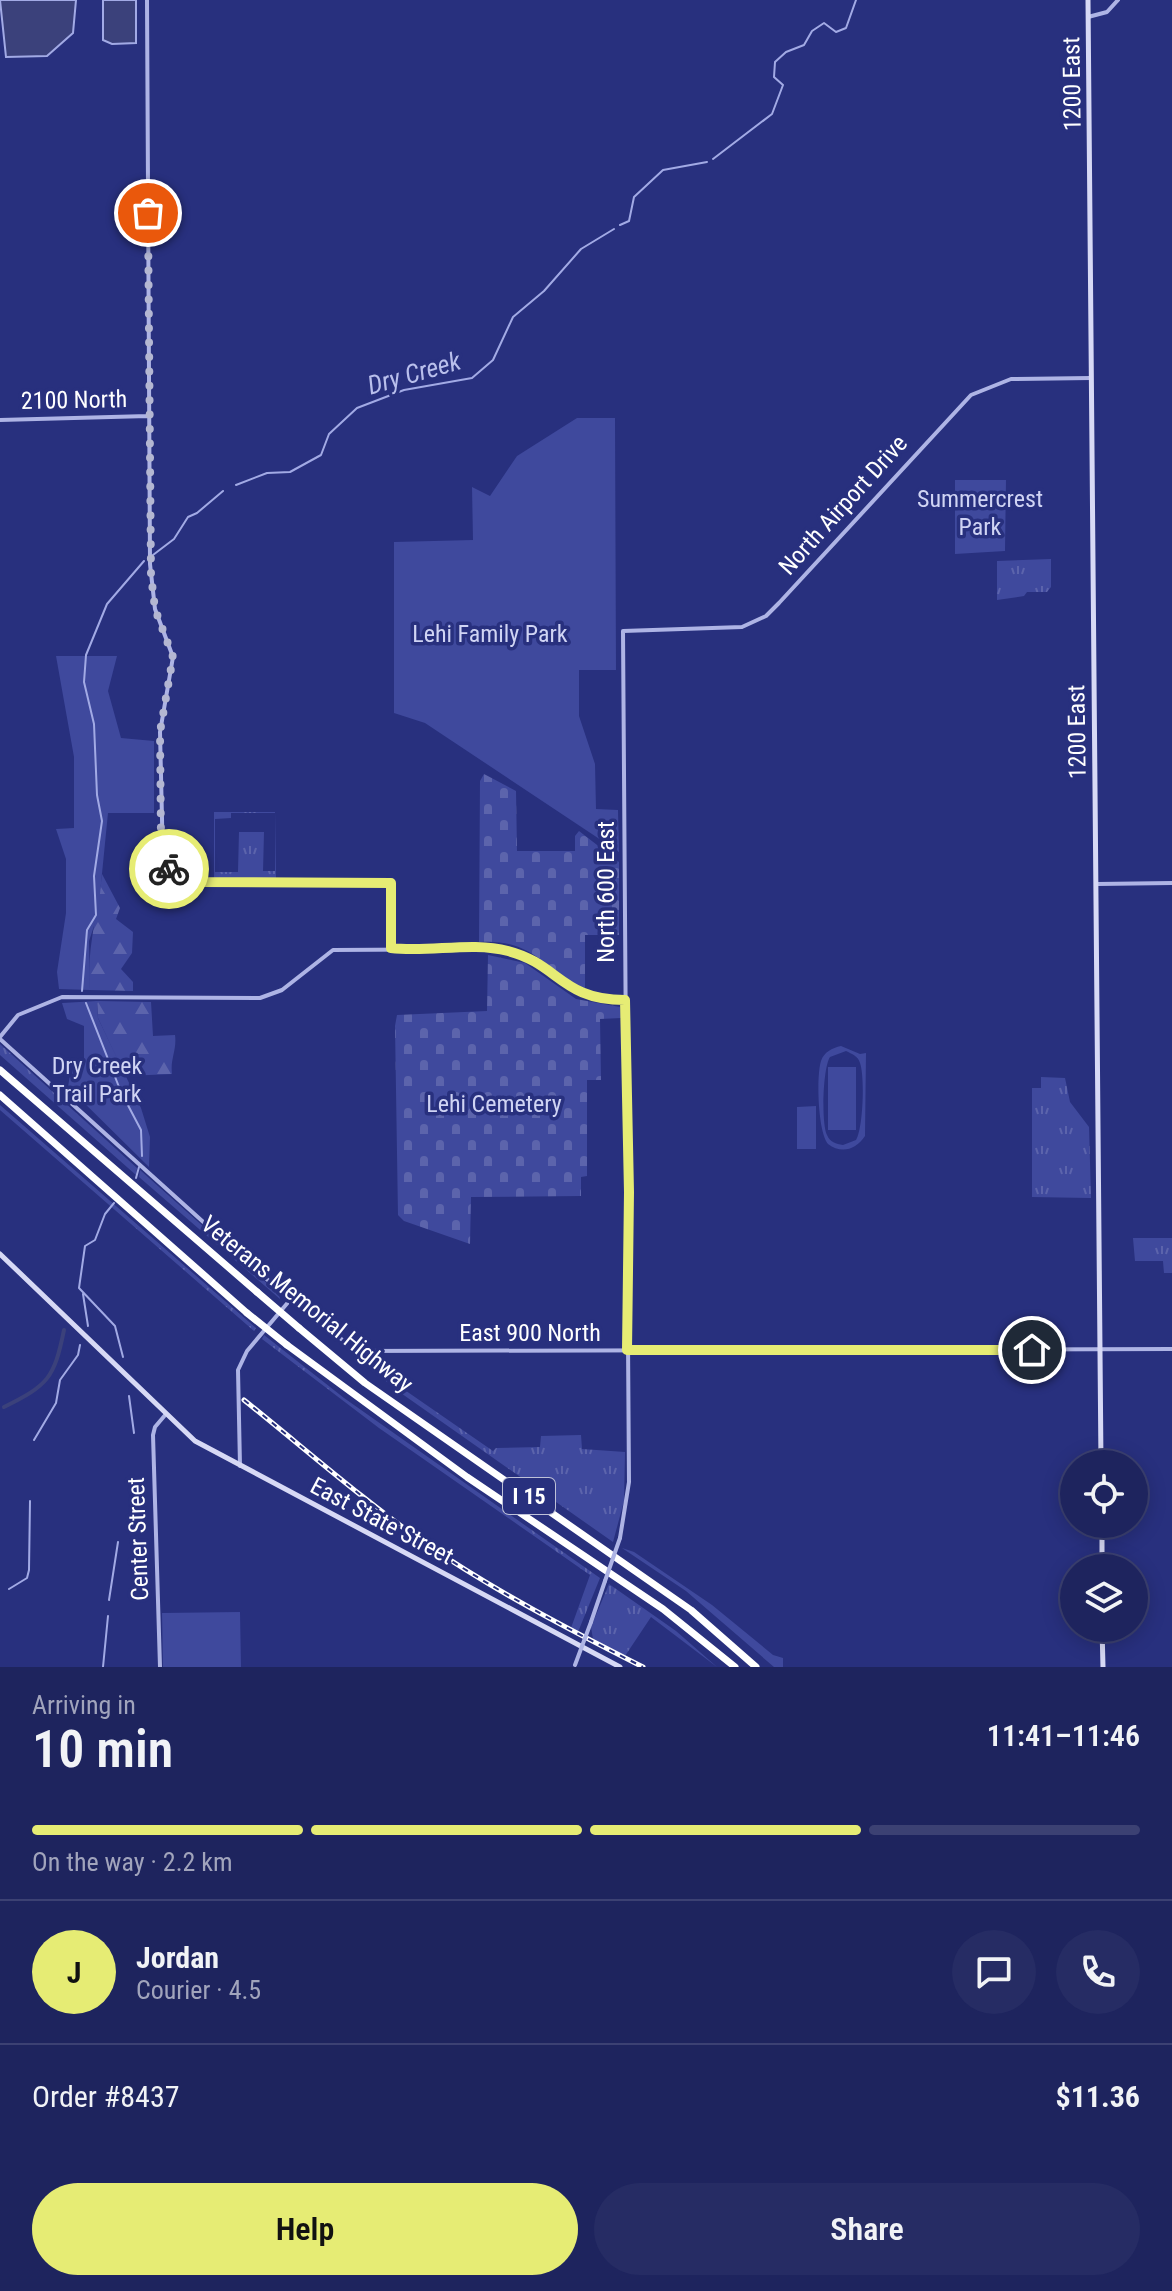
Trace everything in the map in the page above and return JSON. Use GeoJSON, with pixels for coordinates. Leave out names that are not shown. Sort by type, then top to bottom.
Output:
{"type":"FeatureCollection","features":[{"type":"Feature","properties":{"kind":"highway","name":"Veterans Memorial Highway"},"geometry":{"type":"LineString","coordinates":[[0,1070],[365,1383],[677,1599],[756,1667]]}},
{"type":"Feature","properties":{"kind":"highway","name":"Veterans Memorial Highway"},"geometry":{"type":"LineString","coordinates":[[0,1095],[287,1345],[467,1477],[663,1609],[735,1667]]}},
{"type":"Feature","properties":{"kind":"main road","name":"1200 East"},"geometry":{"type":"LineString","coordinates":[[1088,0],[1101,1450]]}},
{"type":"Feature","properties":{"kind":"main road","name":"East State Street"},"geometry":{"type":"LineString","coordinates":[[0,1254],[195,1441],[620,1667]]}},
{"type":"Feature","properties":{"kind":"main road"},"geometry":{"type":"LineString","coordinates":[[1102,1642],[1103,1667]]}},
{"type":"Feature","properties":{"kind":"street"},"geometry":{"type":"LineString","coordinates":[[147,0],[151,575],[155,609],[173,657],[160,732],[163,862],[185,880],[200,882],[391,883],[391,948]]}},
{"type":"Feature","properties":{"kind":"street"},"geometry":{"type":"LineString","coordinates":[[1088,17],[1107,12],[1118,0]]}},
{"type":"Feature","properties":{"kind":"street","name":"North Airport Drive"},"geometry":{"type":"LineString","coordinates":[[623,631],[713,629],[753,623],[779,603],[956,407],[986,386],[1011,379],[1093,378]]}},
{"type":"Feature","properties":{"kind":"street","name":"2100 North"},"geometry":{"type":"LineString","coordinates":[[0,420],[148,416]]}},
{"type":"Feature","properties":{"kind":"street","name":"North 600 East"},"geometry":{"type":"LineString","coordinates":[[575,1666],[620,1538],[628,1502],[629,1192],[623,631]]}},
{"type":"Feature","properties":{"kind":"street"},"geometry":{"type":"LineString","coordinates":[[1097,884],[1172,883]]}},
{"type":"Feature","properties":{"kind":"street"},"geometry":{"type":"LineString","coordinates":[[0,1038],[18,1015],[56,998],[260,998],[282,990],[333,950],[501,949],[527,957],[577,993],[600,999],[625,1000]]}},
{"type":"Feature","properties":{"kind":"street","name":"East 900 North"},"geometry":{"type":"LineString","coordinates":[[0,1038],[290,1300],[350,1348],[364,1353],[1172,1349]]}},
{"type":"Feature","properties":{"kind":"street"},"geometry":{"type":"LineString","coordinates":[[240,1466],[238,1370],[247,1351],[290,1300]]}},
{"type":"Feature","properties":{"kind":"street","name":"Center Street"},"geometry":{"type":"LineString","coordinates":[[160,1667],[153,1435],[155,1427],[166,1414]]}},
{"type":"Feature","properties":{"kind":"green space","name":"Lehi Family Park"},"geometry":{"type":"Polygon","coordinates":[[[577,418],[615,418],[616,670],[579,670],[579,716],[595,764],[596,809],[618,810],[619,852],[425,723],[394,713],[394,542],[473,540],[472,487],[490,496],[517,456],[577,418]]]}},
{"type":"Feature","properties":{"kind":"green space","name":"Summercrest Park"},"geometry":{"type":"Polygon","coordinates":[[[955,480],[1006,480],[1005,551],[955,554],[955,480]]]}},
{"type":"Feature","properties":{"kind":"green space"},"geometry":{"type":"Polygon","coordinates":[[[1051,559],[1051,587],[1047,592],[1027,592],[1024,596],[997,600],[997,561],[1051,559]]]}},
{"type":"Feature","properties":{"kind":"green space","name":"Dry Creek Trail Park"},"geometry":{"type":"Polygon","coordinates":[[[56,656],[117,656],[108,691],[121,738],[154,741],[154,813],[108,813],[98,914],[89,941],[90,990],[59,989],[57,972],[66,913],[66,859],[56,829],[74,828],[74,757],[56,656]]]}},
{"type":"Feature","properties":{"kind":"green space"},"geometry":{"type":"Polygon","coordinates":[[[484,774],[516,791],[517,851],[575,851],[575,836],[579,831],[619,862],[619,935],[585,935],[585,989],[525,950],[497,942],[479,942],[480,781],[484,774]]]}},
{"type":"Feature","properties":{"kind":"green space"},"geometry":{"type":"Polygon","coordinates":[[[214,812],[275,812],[276,878],[214,879],[214,812]],[[231,813],[231,818],[215,819],[215,872],[238,872],[239,832],[264,832],[263,871],[275,871],[275,813],[231,813]]]}},
{"type":"Feature","properties":{"kind":"green space"},"geometry":{"type":"Polygon","coordinates":[[[102,874],[120,908],[116,919],[133,932],[132,953],[121,969],[133,982],[133,991],[90,990],[91,946],[102,874]]]}},
{"type":"Feature","properties":{"kind":"green space","name":"Lehi Cemetery"},"geometry":{"type":"Polygon","coordinates":[[[488,955],[525,963],[576,999],[620,1007],[621,1018],[600,1019],[601,1080],[587,1080],[587,1176],[581,1177],[581,1196],[471,1197],[470,1244],[404,1221],[398,1215],[395,1026],[397,1015],[487,1011],[488,955]]]}},
{"type":"Feature","properties":{"kind":"green space"},"geometry":{"type":"Polygon","coordinates":[[[97,1001],[151,1002],[153,1036],[175,1035],[172,1074],[125,1076],[98,1018],[97,1001]]]}},
{"type":"Feature","properties":{"kind":"green space","name":"Dry Creek Trail Park"},"geometry":{"type":"Polygon","coordinates":[[[97,1001],[98,1018],[141,1108],[150,1137],[149,1167],[68,1087],[72,1062],[84,1058],[84,1026],[67,1019],[62,1003],[97,1001]]]}},
{"type":"Feature","properties":{"kind":"green space"},"geometry":{"type":"Polygon","coordinates":[[[0,1044],[137,1168],[136,1175],[0,1055],[0,1044]]]}},
{"type":"Feature","properties":{"kind":"green space"},"geometry":{"type":"Polygon","coordinates":[[[841,1046],[860,1054],[866,1053],[865,1136],[857,1145],[843,1150],[828,1144],[819,1104],[821,1061],[826,1053],[841,1046]],[[846,1051],[830,1057],[824,1095],[827,1135],[843,1145],[856,1140],[862,1103],[860,1063],[846,1051]]]}},
{"type":"Feature","properties":{"kind":"green space"},"geometry":{"type":"Polygon","coordinates":[[[828,1067],[856,1067],[856,1130],[828,1130],[828,1067]]]}},
{"type":"Feature","properties":{"kind":"green space"},"geometry":{"type":"Polygon","coordinates":[[[1041,1077],[1065,1078],[1070,1102],[1089,1127],[1091,1198],[1032,1197],[1032,1088],[1041,1088],[1041,1077]]]}},
{"type":"Feature","properties":{"kind":"green space"},"geometry":{"type":"Polygon","coordinates":[[[0,1105],[256,1328],[254,1331],[0,1110],[0,1105]]]}},
{"type":"Feature","properties":{"kind":"green space"},"geometry":{"type":"Polygon","coordinates":[[[816,1106],[816,1149],[797,1149],[797,1107],[816,1106]]]}},
{"type":"Feature","properties":{"kind":"green space"},"geometry":{"type":"Polygon","coordinates":[[[140,1170],[279,1294],[280,1299],[139,1177],[140,1170]]]}},
{"type":"Feature","properties":{"kind":"green space"},"geometry":{"type":"Polygon","coordinates":[[[1133,1238],[1172,1238],[1172,1273],[1164,1273],[1163,1261],[1135,1261],[1133,1238]]]}},
{"type":"Feature","properties":{"kind":"green space"},"geometry":{"type":"Polygon","coordinates":[[[264,1335],[344,1398],[600,1578],[578,1632],[571,1628],[590,1575],[379,1428],[262,1339],[264,1335]]]}},
{"type":"Feature","properties":{"kind":"green space"},"geometry":{"type":"Polygon","coordinates":[[[357,1357],[493,1451],[496,1448],[540,1447],[541,1436],[581,1435],[582,1449],[625,1452],[624,1501],[613,1542],[398,1391],[357,1357]]]}},
{"type":"Feature","properties":{"kind":"green space"},"geometry":{"type":"Polygon","coordinates":[[[622,1548],[634,1552],[712,1605],[773,1655],[783,1658],[783,1667],[774,1667],[686,1591],[622,1548]]]}},
{"type":"Feature","properties":{"kind":"green space"},"geometry":{"type":"Polygon","coordinates":[[[609,1584],[676,1631],[717,1667],[651,1617],[625,1656],[593,1639],[591,1627],[609,1584]]]}},
{"type":"Feature","properties":{"kind":"green space"},"geometry":{"type":"Polygon","coordinates":[[[240,1612],[241,1667],[163,1667],[162,1613],[240,1612]]]}},
{"type":"Feature","properties":{"kind":"water"},"geometry":{"type":"Polygon","coordinates":[[[0,0],[76,0],[73,33],[47,56],[6,57],[0,0]]]}},
{"type":"Feature","properties":{"kind":"water"},"geometry":{"type":"Polygon","coordinates":[[[103,0],[136,0],[136,43],[112,44],[103,40],[103,0]]]}},
{"type":"Feature","properties":{"kind":"waterway","name":"Dry Creek"},"geometry":{"type":"LineString","coordinates":[[713,159],[772,114],[783,85],[774,77],[775,62],[786,52],[804,45],[812,31],[824,23],[836,32],[846,28],[856,0]]}},
{"type":"Feature","properties":{"kind":"waterway","name":"Dry Creek"},"geometry":{"type":"LineString","coordinates":[[620,225],[629,221],[634,197],[663,170],[707,162]]}},
{"type":"Feature","properties":{"kind":"waterway","name":"Dry Creek"},"geometry":{"type":"LineString","coordinates":[[236,485],[267,473],[290,472],[321,455],[329,434],[357,408],[404,390],[472,378],[493,360],[513,317],[544,291],[581,249],[614,229]]}},
{"type":"Feature","properties":{"kind":"waterway","name":"Dry Creek"},"geometry":{"type":"LineString","coordinates":[[153,555],[174,539],[188,517],[223,491]]}},
{"type":"Feature","properties":{"kind":"waterway","name":"Dry Creek"},"geometry":{"type":"LineString","coordinates":[[82,991],[87,930],[96,915],[94,876],[102,821],[97,795],[94,724],[84,682],[86,655],[107,604],[144,561]]}},
{"type":"Feature","properties":{"kind":"waterway","name":"Dry Creek"},"geometry":{"type":"LineString","coordinates":[[86,1003],[121,1092],[141,1130],[142,1156]]}},
{"type":"Feature","properties":{"kind":"waterway","name":"Dry Creek"},"geometry":{"type":"LineString","coordinates":[[136,1178],[139,1167]]}},
{"type":"Feature","properties":{"kind":"waterway","name":"Dry Creek"},"geometry":{"type":"LineString","coordinates":[[114,1203],[105,1214],[95,1240],[85,1246],[79,1288],[115,1326],[123,1357]]}},
{"type":"Feature","properties":{"kind":"waterway"},"geometry":{"type":"LineString","coordinates":[[83,1294],[88,1326]]}},
{"type":"Feature","properties":{"kind":"waterway"},"geometry":{"type":"LineString","coordinates":[[4,1407],[31,1393],[47,1379],[57,1360],[64,1330]]}},
{"type":"Feature","properties":{"kind":"waterway"},"geometry":{"type":"LineString","coordinates":[[34,1440],[56,1403],[60,1380],[78,1355],[80,1345]]}},
{"type":"Feature","properties":{"kind":"waterway","name":"Dry Creek"},"geometry":{"type":"LineString","coordinates":[[129,1396],[134,1433]]}},
{"type":"Feature","properties":{"kind":"waterway"},"geometry":{"type":"LineString","coordinates":[[9,1589],[27,1578],[29,1570],[30,1501]]}},
{"type":"Feature","properties":{"kind":"waterway","name":"Dry Creek"},"geometry":{"type":"LineString","coordinates":[[109,1600],[118,1542]]}},
{"type":"Feature","properties":{"kind":"waterway","name":"Dry Creek"},"geometry":{"type":"LineString","coordinates":[[103,1667],[108,1616]]}},
{"type":"Feature","properties":{"kind":"railway"},"geometry":{"type":"LineString","coordinates":[[244,1400],[426,1544],[505,1594],[643,1667]]}},
{"type":"Feature","properties":{"kind":"way so far"},"geometry":{"type":"LineString","coordinates":[[148,213],[151,575],[155,609],[173,657],[160,732],[161,842],[163,862],[169,869]]}},
{"type":"Feature","properties":{"kind":"route"},"geometry":{"type":"LineString","coordinates":[[169,869],[185,880],[200,882],[391,883],[391,948],[501,949],[527,957],[577,993],[600,999],[625,1000],[629,1192],[627,1350],[1032,1350]]}}]}
